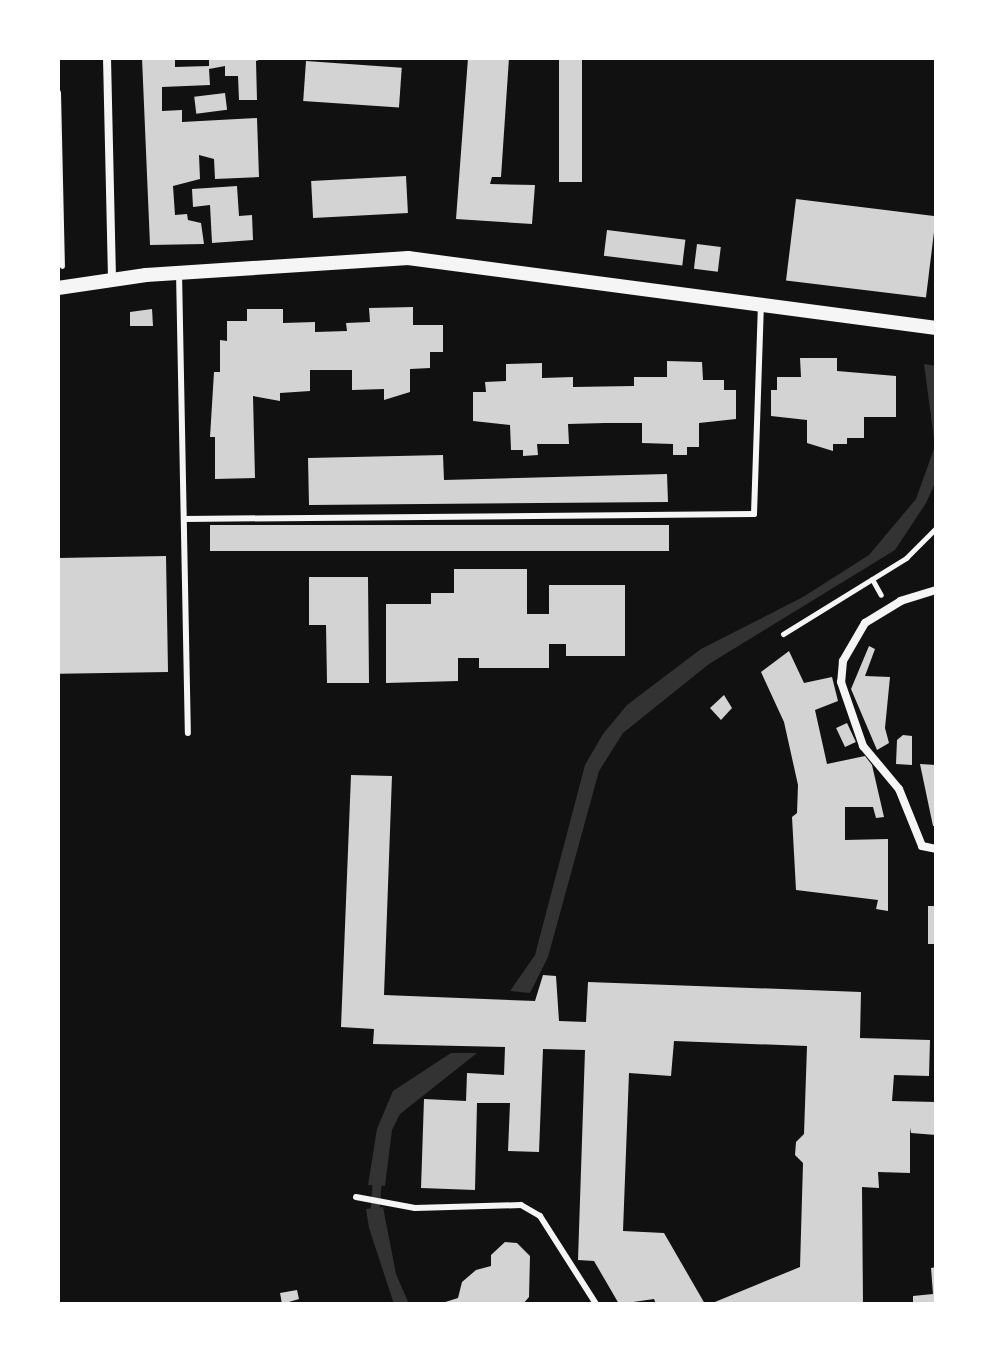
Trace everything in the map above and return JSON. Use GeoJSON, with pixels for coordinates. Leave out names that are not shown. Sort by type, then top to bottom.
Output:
{"type":"FeatureCollection","features":[{"type":"Feature","properties":{"kind":"street"},"geometry":{"type":"LineString","coordinates":[[107,58],[112,279]]}},
{"type":"Feature","properties":{"kind":"street"},"geometry":{"type":"LineString","coordinates":[[60,288],[179,272],[408,258],[936,328]]}},
{"type":"Feature","properties":{"kind":"street"},"geometry":{"type":"LineString","coordinates":[[936,590],[901,601],[865,623],[843,661],[843,697],[863,746],[899,789],[922,846],[936,849]]}},
{"type":"Feature","properties":{"kind":"lane"},"geometry":{"type":"LineString","coordinates":[[179,272],[188,733]]}},
{"type":"Feature","properties":{"kind":"lane"},"geometry":{"type":"LineString","coordinates":[[184,519],[754,514],[761,303]]}},
{"type":"Feature","properties":{"kind":"lane"},"geometry":{"type":"LineString","coordinates":[[356,1197],[387,1199],[415,1208],[521,1205],[540,1216],[596,1304]]}},
{"type":"Feature","properties":{"kind":"path"},"geometry":{"type":"LineString","coordinates":[[58,92],[60,288]]}},
{"type":"Feature","properties":{"kind":"path"},"geometry":{"type":"LineString","coordinates":[[783,634],[906,558],[936,528]]}},
{"type":"Feature","properties":{"kind":"path"},"geometry":{"type":"LineString","coordinates":[[872,579],[876,587]]}},
{"type":"Feature","properties":{"kind":"shaded area"},"geometry":{"type":"Polygon","coordinates":[[[924,364],[936,366],[936,481],[926,503],[895,550],[709,664],[623,733],[599,771],[548,957],[530,993],[510,991],[535,955],[585,765],[603,734],[627,705],[701,649],[803,597],[869,555],[916,499],[935,446],[924,364]]]}},
{"type":"Feature","properties":{"kind":"shaded area"},"geometry":{"type":"Polygon","coordinates":[[[451,1053],[477,1053],[400,1114],[392,1130],[385,1186],[368,1185],[377,1129],[393,1091],[451,1053]]]}},
{"type":"Feature","properties":{"kind":"shaded area"},"geometry":{"type":"Polygon","coordinates":[[[383,1207],[396,1274],[409,1304],[394,1304],[369,1228],[366,1209],[383,1207]]]}},
{"type":"Feature","properties":{"kind":"building"},"geometry":{"type":"Polygon","coordinates":[[[142,58],[175,58],[175,67],[209,66],[209,58],[265,58],[256,61],[257,100],[239,100],[238,76],[225,76],[225,66],[209,69],[210,85],[162,87],[162,111],[182,110],[182,122],[257,118],[259,177],[215,179],[214,159],[199,155],[200,179],[173,186],[175,215],[187,214],[188,220],[201,223],[204,244],[150,245],[142,58]]]}},
{"type":"Feature","properties":{"kind":"building"},"geometry":{"type":"Polygon","coordinates":[[[468,58],[509,58],[501,177],[492,177],[490,184],[535,185],[532,224],[456,219],[468,58]]]}},
{"type":"Feature","properties":{"kind":"building"},"geometry":{"type":"Polygon","coordinates":[[[559,58],[582,58],[582,182],[559,182],[559,58]]]}},
{"type":"Feature","properties":{"kind":"building"},"geometry":{"type":"Polygon","coordinates":[[[306,61],[402,68],[399,108],[303,101],[306,61]]]}},
{"type":"Feature","properties":{"kind":"building"},"geometry":{"type":"Polygon","coordinates":[[[225,93],[227,110],[196,114],[194,97],[225,93]]]}},
{"type":"Feature","properties":{"kind":"building"},"geometry":{"type":"Polygon","coordinates":[[[406,176],[408,213],[313,218],[311,181],[406,176]]]}},
{"type":"Feature","properties":{"kind":"building"},"geometry":{"type":"Polygon","coordinates":[[[237,186],[239,216],[252,215],[253,240],[212,243],[210,205],[193,207],[192,189],[237,186]]]}},
{"type":"Feature","properties":{"kind":"building"},"geometry":{"type":"Polygon","coordinates":[[[796,199],[936,216],[926,298],[786,280],[796,199]]]}},
{"type":"Feature","properties":{"kind":"building"},"geometry":{"type":"Polygon","coordinates":[[[607,230],[685,240],[682,265],[604,256],[607,230]]]}},
{"type":"Feature","properties":{"kind":"building"},"geometry":{"type":"Polygon","coordinates":[[[697,244],[721,247],[718,272],[694,269],[697,244]]]}},
{"type":"Feature","properties":{"kind":"building"},"geometry":{"type":"Polygon","coordinates":[[[413,307],[413,325],[443,325],[443,352],[430,352],[430,368],[410,369],[410,392],[384,400],[384,389],[352,390],[352,370],[310,370],[310,391],[280,393],[280,401],[253,396],[255,478],[215,479],[215,437],[210,437],[214,372],[220,372],[220,340],[227,341],[227,321],[247,321],[247,309],[283,309],[283,323],[315,322],[315,332],[347,331],[346,323],[370,322],[369,308],[413,307]]]}},
{"type":"Feature","properties":{"kind":"building"},"geometry":{"type":"Polygon","coordinates":[[[152,309],[153,326],[130,326],[130,312],[152,309]]]}},
{"type":"Feature","properties":{"kind":"building"},"geometry":{"type":"Polygon","coordinates":[[[800,358],[837,358],[837,371],[896,376],[896,417],[864,417],[864,438],[847,438],[847,444],[833,444],[833,451],[807,443],[807,420],[771,416],[771,390],[777,390],[777,377],[801,377],[800,358]]]}},
{"type":"Feature","properties":{"kind":"building"},"geometry":{"type":"Polygon","coordinates":[[[667,361],[702,362],[703,380],[724,380],[724,390],[736,390],[736,419],[699,423],[699,447],[687,447],[687,455],[673,455],[673,444],[642,443],[642,423],[605,423],[568,424],[569,444],[537,444],[538,455],[523,456],[523,450],[511,450],[510,425],[473,421],[473,392],[486,392],[485,382],[506,381],[506,364],[542,363],[542,378],[573,377],[573,387],[634,386],[634,377],[667,377],[667,361]]]}},
{"type":"Feature","properties":{"kind":"building"},"geometry":{"type":"Polygon","coordinates":[[[443,455],[444,480],[667,474],[668,502],[309,505],[308,458],[443,455]]]}},
{"type":"Feature","properties":{"kind":"building"},"geometry":{"type":"Polygon","coordinates":[[[210,525],[669,525],[669,551],[210,551],[210,525]]]}},
{"type":"Feature","properties":{"kind":"building"},"geometry":{"type":"Polygon","coordinates":[[[166,556],[168,672],[60,674],[58,558],[166,556]]]}},
{"type":"Feature","properties":{"kind":"building"},"geometry":{"type":"Polygon","coordinates":[[[454,569],[527,569],[527,614],[549,614],[549,585],[625,585],[625,656],[566,656],[566,644],[549,644],[549,668],[479,668],[479,658],[458,658],[458,681],[386,683],[386,604],[431,604],[431,593],[454,593],[454,569]]]}},
{"type":"Feature","properties":{"kind":"building"},"geometry":{"type":"Polygon","coordinates":[[[309,577],[368,577],[369,683],[327,683],[326,625],[309,625],[309,577]]]}},
{"type":"Feature","properties":{"kind":"building"},"geometry":{"type":"Polygon","coordinates":[[[869,646],[875,649],[865,676],[890,677],[885,728],[889,743],[877,750],[851,689],[869,646]]]}},
{"type":"Feature","properties":{"kind":"building"},"geometry":{"type":"Polygon","coordinates":[[[789,651],[804,683],[832,677],[838,701],[815,710],[827,764],[865,756],[872,765],[884,817],[876,818],[873,807],[845,807],[845,840],[888,839],[888,911],[876,909],[878,900],[796,890],[792,817],[797,813],[798,785],[784,722],[761,672],[789,651]]]}},
{"type":"Feature","properties":{"kind":"building"},"geometry":{"type":"Polygon","coordinates":[[[724,695],[732,708],[721,720],[710,708],[724,695]]]}},
{"type":"Feature","properties":{"kind":"building"},"geometry":{"type":"Polygon","coordinates":[[[847,723],[856,742],[845,747],[836,728],[847,723]]]}},
{"type":"Feature","properties":{"kind":"building"},"geometry":{"type":"Polygon","coordinates":[[[903,735],[912,736],[912,765],[896,764],[897,740],[903,735]]]}},
{"type":"Feature","properties":{"kind":"building"},"geometry":{"type":"Polygon","coordinates":[[[920,764],[936,765],[936,826],[933,826],[920,764]]]}},
{"type":"Feature","properties":{"kind":"building"},"geometry":{"type":"Polygon","coordinates":[[[351,775],[392,776],[384,995],[535,1001],[543,975],[556,976],[559,1021],[586,1022],[588,982],[861,992],[860,1038],[930,1040],[929,1076],[894,1075],[892,1101],[936,1102],[936,1135],[911,1133],[910,1128],[910,1173],[878,1172],[879,1188],[862,1187],[863,1304],[710,1304],[800,1267],[803,1163],[795,1155],[796,1142],[804,1134],[807,1046],[674,1041],[671,1076],[629,1073],[623,1231],[664,1233],[705,1304],[656,1304],[654,1299],[619,1304],[594,1261],[578,1260],[585,1050],[543,1049],[539,1152],[508,1151],[510,1103],[477,1103],[475,1190],[421,1188],[424,1099],[466,1101],[467,1073],[504,1075],[505,1047],[373,1044],[374,1029],[341,1027],[351,775]]]}},
{"type":"Feature","properties":{"kind":"building"},"geometry":{"type":"Polygon","coordinates":[[[928,906],[936,906],[936,944],[928,944],[928,906]]]}},
{"type":"Feature","properties":{"kind":"building"},"geometry":{"type":"Polygon","coordinates":[[[505,1242],[517,1243],[530,1256],[529,1297],[523,1304],[439,1304],[458,1298],[462,1282],[476,1270],[491,1266],[491,1255],[505,1242]]]}},
{"type":"Feature","properties":{"kind":"building"},"geometry":{"type":"Polygon","coordinates":[[[936,1267],[936,1304],[913,1304],[913,1296],[933,1294],[931,1268],[936,1267]]]}},
{"type":"Feature","properties":{"kind":"building"},"geometry":{"type":"Polygon","coordinates":[[[297,1290],[299,1299],[282,1304],[280,1293],[297,1290]]]}},
{"type":"Feature","properties":{"kind":"waterway"},"geometry":{"type":"LineString","coordinates":[[374,1218],[377,1177]]}}]}
